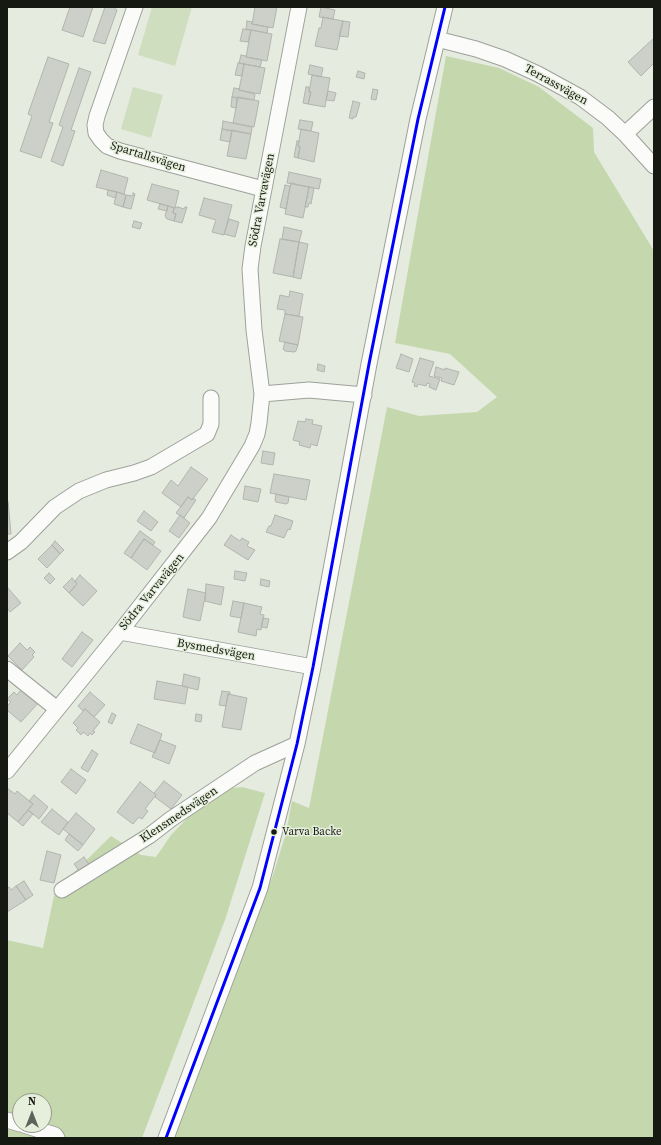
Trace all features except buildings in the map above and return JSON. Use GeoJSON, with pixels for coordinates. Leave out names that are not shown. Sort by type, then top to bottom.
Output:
{"type":"FeatureCollection","features":[{"type":"Feature","properties":{"kind":"street","name":"Spartallsvägen"},"geometry":{"type":"LineString","coordinates":[[135,7],[97,116],[95,125],[96,133],[107,146],[120,151],[263,189]]}},
{"type":"Feature","properties":{"kind":"street","name":"Södra Varvavägen"},"geometry":{"type":"LineString","coordinates":[[7,771],[120,632],[209,518],[252,446],[257,434],[260,423],[262,394],[254,330],[250,269],[252,246],[299,7]]}},
{"type":"Feature","properties":{"kind":"street"},"geometry":{"type":"LineString","coordinates":[[166,1138],[260,888],[297,744],[418,119],[445,7]]}},
{"type":"Feature","properties":{"kind":"street","name":"Terrassvägen"},"geometry":{"type":"LineString","coordinates":[[437,38],[505,58],[580,97],[625,134],[654,166]]}},
{"type":"Feature","properties":{"kind":"street"},"geometry":{"type":"LineString","coordinates":[[625,134],[654,106]]}},
{"type":"Feature","properties":{"kind":"street"},"geometry":{"type":"LineString","coordinates":[[262,394],[309,390],[364,395]]}},
{"type":"Feature","properties":{"kind":"street"},"geometry":{"type":"LineString","coordinates":[[7,552],[21,542],[55,507],[79,491],[106,480],[151,467],[207,434],[211,424],[210,398]]}},
{"type":"Feature","properties":{"kind":"street","name":"Bysmedsvägen"},"geometry":{"type":"LineString","coordinates":[[120,632],[313,667]]}},
{"type":"Feature","properties":{"kind":"street"},"geometry":{"type":"LineString","coordinates":[[7,668],[57,709]]}},
{"type":"Feature","properties":{"kind":"street","name":"Klensmedsvägen"},"geometry":{"type":"LineString","coordinates":[[62,890],[149,836],[171,819],[255,763],[297,744]]}},
{"type":"Feature","properties":{"kind":"street"},"geometry":{"type":"LineString","coordinates":[[49,1133],[55,1135],[57,1138]]}},
{"type":"Feature","properties":{"kind":"green space"},"geometry":{"type":"Polygon","coordinates":[[[152,7],[192,7],[175,66],[138,55],[152,7]]]}},
{"type":"Feature","properties":{"kind":"green space"},"geometry":{"type":"Polygon","coordinates":[[[446,56],[499,68],[539,87],[593,128],[594,152],[654,251],[654,1138],[174,1138],[273,875],[286,833],[292,801],[309,808],[387,407],[419,416],[477,412],[497,397],[450,354],[395,343],[446,56]]]}},
{"type":"Feature","properties":{"kind":"green space"},"geometry":{"type":"Polygon","coordinates":[[[133,87],[163,95],[151,138],[121,129],[133,87]]]}},
{"type":"Feature","properties":{"kind":"green space"},"geometry":{"type":"Polygon","coordinates":[[[242,787],[265,793],[225,920],[142,1138],[7,1138],[7,940],[43,948],[55,891],[111,836],[141,855],[156,857],[171,835],[203,802],[225,789],[242,787]]]}},
{"type":"Feature","properties":{"kind":"transit line"},"geometry":{"type":"LineString","coordinates":[[166,1138],[260,888],[297,744],[313,667],[369,364],[418,119],[445,7]]}},
{"type":"Feature","properties":{"kind":"place","name":"Varva Backe"},"geometry":{"type":"Point","coordinates":[274,832]}}]}
